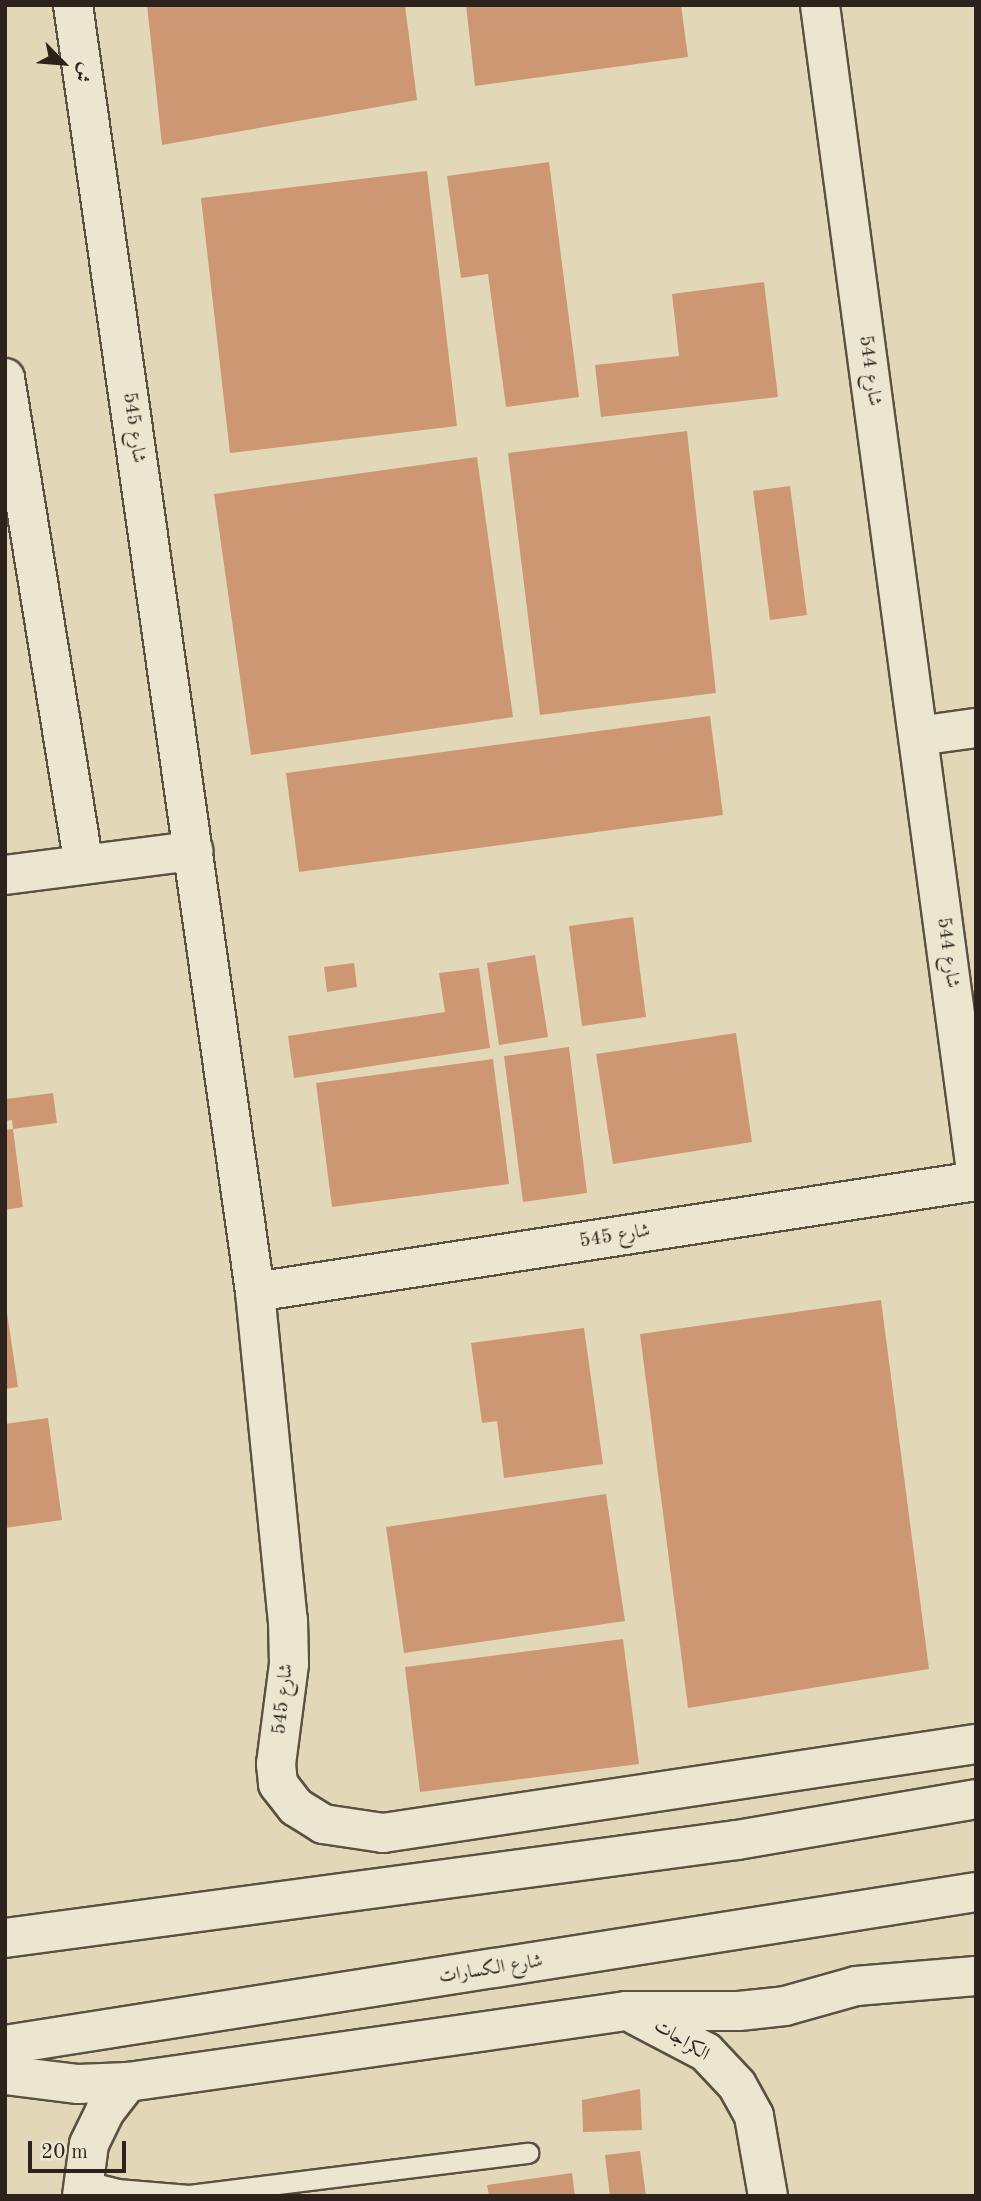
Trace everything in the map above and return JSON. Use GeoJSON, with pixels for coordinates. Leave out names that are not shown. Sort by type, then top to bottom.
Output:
{"type":"FeatureCollection","features":[{"type":"Feature","properties":{"kind":"street","name":"شارع 545"},"geometry":{"type":"LineString","coordinates":[[73,5],[254,1292],[288,1620],[289,1664],[276,1764],[278,1784],[296,1807],[323,1824],[383,1833],[974,1744]]}},
{"type":"Feature","properties":{"kind":"street","name":"شارع 544"},"geometry":{"type":"LineString","coordinates":[[820,5],[976,1171]]}},
{"type":"Feature","properties":{"kind":"street"},"geometry":{"type":"LineString","coordinates":[[5,378],[84,865]]}},
{"type":"Feature","properties":{"kind":"street"},"geometry":{"type":"LineString","coordinates":[[918,736],[976,728]]}},
{"type":"Feature","properties":{"kind":"street"},"geometry":{"type":"LineString","coordinates":[[5,875],[192,851]]}},
{"type":"Feature","properties":{"kind":"street","name":"شارع 545"},"geometry":{"type":"LineString","coordinates":[[254,1292],[976,1181]]}},
{"type":"Feature","properties":{"kind":"street"},"geometry":{"type":"LineString","coordinates":[[5,1938],[737,1840],[976,1799]]}},
{"type":"Feature","properties":{"kind":"street","name":"شارع الكسارات"},"geometry":{"type":"LineString","coordinates":[[5,2045],[976,1892]]}},
{"type":"Feature","properties":{"kind":"street"},"geometry":{"type":"LineString","coordinates":[[935,1900],[976,1910]]}},
{"type":"Feature","properties":{"kind":"street"},"geometry":{"type":"LineString","coordinates":[[5,2076],[78,2084],[128,2082],[626,2011],[739,2011],[785,2006],[856,1986],[976,1976]]}},
{"type":"Feature","properties":{"kind":"street","name":"الكراجات"},"geometry":{"type":"LineString","coordinates":[[626,2011],[670,2030],[706,2052],[737,2085],[754,2116],[768,2196]]}},
{"type":"Feature","properties":{"kind":"street"},"geometry":{"type":"LineString","coordinates":[[82,2188],[95,2133],[128,2082]]}},
{"type":"Feature","properties":{"kind":"lane"},"geometry":{"type":"LineString","coordinates":[[82,2188],[153,2194],[225,2193],[528,2153]]}},
{"type":"Feature","properties":{"kind":"building"},"geometry":{"type":"Polygon","coordinates":[[[147,5],[405,5],[417,100],[162,145],[147,5]]]}},
{"type":"Feature","properties":{"kind":"building"},"geometry":{"type":"Polygon","coordinates":[[[466,5],[681,5],[688,57],[475,86],[466,5]]]}},
{"type":"Feature","properties":{"kind":"building"},"geometry":{"type":"Polygon","coordinates":[[[549,162],[579,397],[506,407],[488,274],[461,278],[447,176],[549,162]]]}},
{"type":"Feature","properties":{"kind":"building"},"geometry":{"type":"Polygon","coordinates":[[[427,171],[457,426],[230,453],[201,198],[427,171]]]}},
{"type":"Feature","properties":{"kind":"building"},"geometry":{"type":"Polygon","coordinates":[[[764,282],[778,397],[601,417],[595,365],[679,356],[672,294],[764,282]]]}},
{"type":"Feature","properties":{"kind":"building"},"geometry":{"type":"Polygon","coordinates":[[[687,431],[716,693],[540,715],[508,453],[687,431]]]}},
{"type":"Feature","properties":{"kind":"building"},"geometry":{"type":"Polygon","coordinates":[[[477,457],[513,717],[251,755],[214,494],[477,457]]]}},
{"type":"Feature","properties":{"kind":"building"},"geometry":{"type":"Polygon","coordinates":[[[790,486],[807,615],[770,620],[753,491],[790,486]]]}},
{"type":"Feature","properties":{"kind":"building"},"geometry":{"type":"Polygon","coordinates":[[[710,716],[723,815],[299,872],[286,773],[710,716]]]}},
{"type":"Feature","properties":{"kind":"building"},"geometry":{"type":"Polygon","coordinates":[[[633,917],[646,1017],[582,1026],[569,926],[633,917]]]}},
{"type":"Feature","properties":{"kind":"building"},"geometry":{"type":"Polygon","coordinates":[[[535,955],[548,1037],[499,1045],[487,963],[535,955]]]}},
{"type":"Feature","properties":{"kind":"building"},"geometry":{"type":"Polygon","coordinates":[[[354,963],[357,987],[327,992],[324,967],[354,963]]]}},
{"type":"Feature","properties":{"kind":"building"},"geometry":{"type":"Polygon","coordinates":[[[479,968],[490,1048],[294,1078],[288,1036],[445,1012],[439,973],[479,968]]]}},
{"type":"Feature","properties":{"kind":"building"},"geometry":{"type":"Polygon","coordinates":[[[736,1033],[752,1142],[613,1164],[596,1054],[736,1033]]]}},
{"type":"Feature","properties":{"kind":"building"},"geometry":{"type":"Polygon","coordinates":[[[569,1047],[587,1193],[523,1202],[504,1056],[569,1047]]]}},
{"type":"Feature","properties":{"kind":"building"},"geometry":{"type":"Polygon","coordinates":[[[493,1059],[509,1184],[332,1207],[316,1083],[493,1059]]]}},
{"type":"Feature","properties":{"kind":"building"},"geometry":{"type":"Polygon","coordinates":[[[53,1093],[57,1123],[13,1129],[12,1120],[5,1121],[5,1099],[53,1093]]]}},
{"type":"Feature","properties":{"kind":"building"},"geometry":{"type":"Polygon","coordinates":[[[13,1129],[23,1207],[5,1210],[5,1130],[13,1129]]]}},
{"type":"Feature","properties":{"kind":"building"},"geometry":{"type":"Polygon","coordinates":[[[5,1299],[18,1387],[5,1389],[5,1299]]]}},
{"type":"Feature","properties":{"kind":"building"},"geometry":{"type":"Polygon","coordinates":[[[881,1300],[929,1669],[688,1708],[640,1334],[881,1300]]]}},
{"type":"Feature","properties":{"kind":"building"},"geometry":{"type":"Polygon","coordinates":[[[584,1328],[603,1464],[504,1478],[497,1421],[482,1423],[471,1343],[584,1328]]]}},
{"type":"Feature","properties":{"kind":"building"},"geometry":{"type":"Polygon","coordinates":[[[48,1418],[62,1520],[5,1528],[5,1424],[48,1418]]]}},
{"type":"Feature","properties":{"kind":"building"},"geometry":{"type":"Polygon","coordinates":[[[606,1494],[625,1621],[404,1653],[386,1527],[606,1494]]]}},
{"type":"Feature","properties":{"kind":"building"},"geometry":{"type":"Polygon","coordinates":[[[623,1639],[639,1764],[420,1792],[405,1667],[623,1639]]]}},
{"type":"Feature","properties":{"kind":"building"},"geometry":{"type":"Polygon","coordinates":[[[640,2089],[642,2130],[583,2132],[582,2100],[640,2089]]]}},
{"type":"Feature","properties":{"kind":"building"},"geometry":{"type":"Polygon","coordinates":[[[640,2151],[646,2196],[610,2196],[605,2155],[640,2151]]]}},
{"type":"Feature","properties":{"kind":"building"},"geometry":{"type":"Polygon","coordinates":[[[572,2173],[575,2196],[489,2196],[487,2185],[572,2173]]]}}]}
